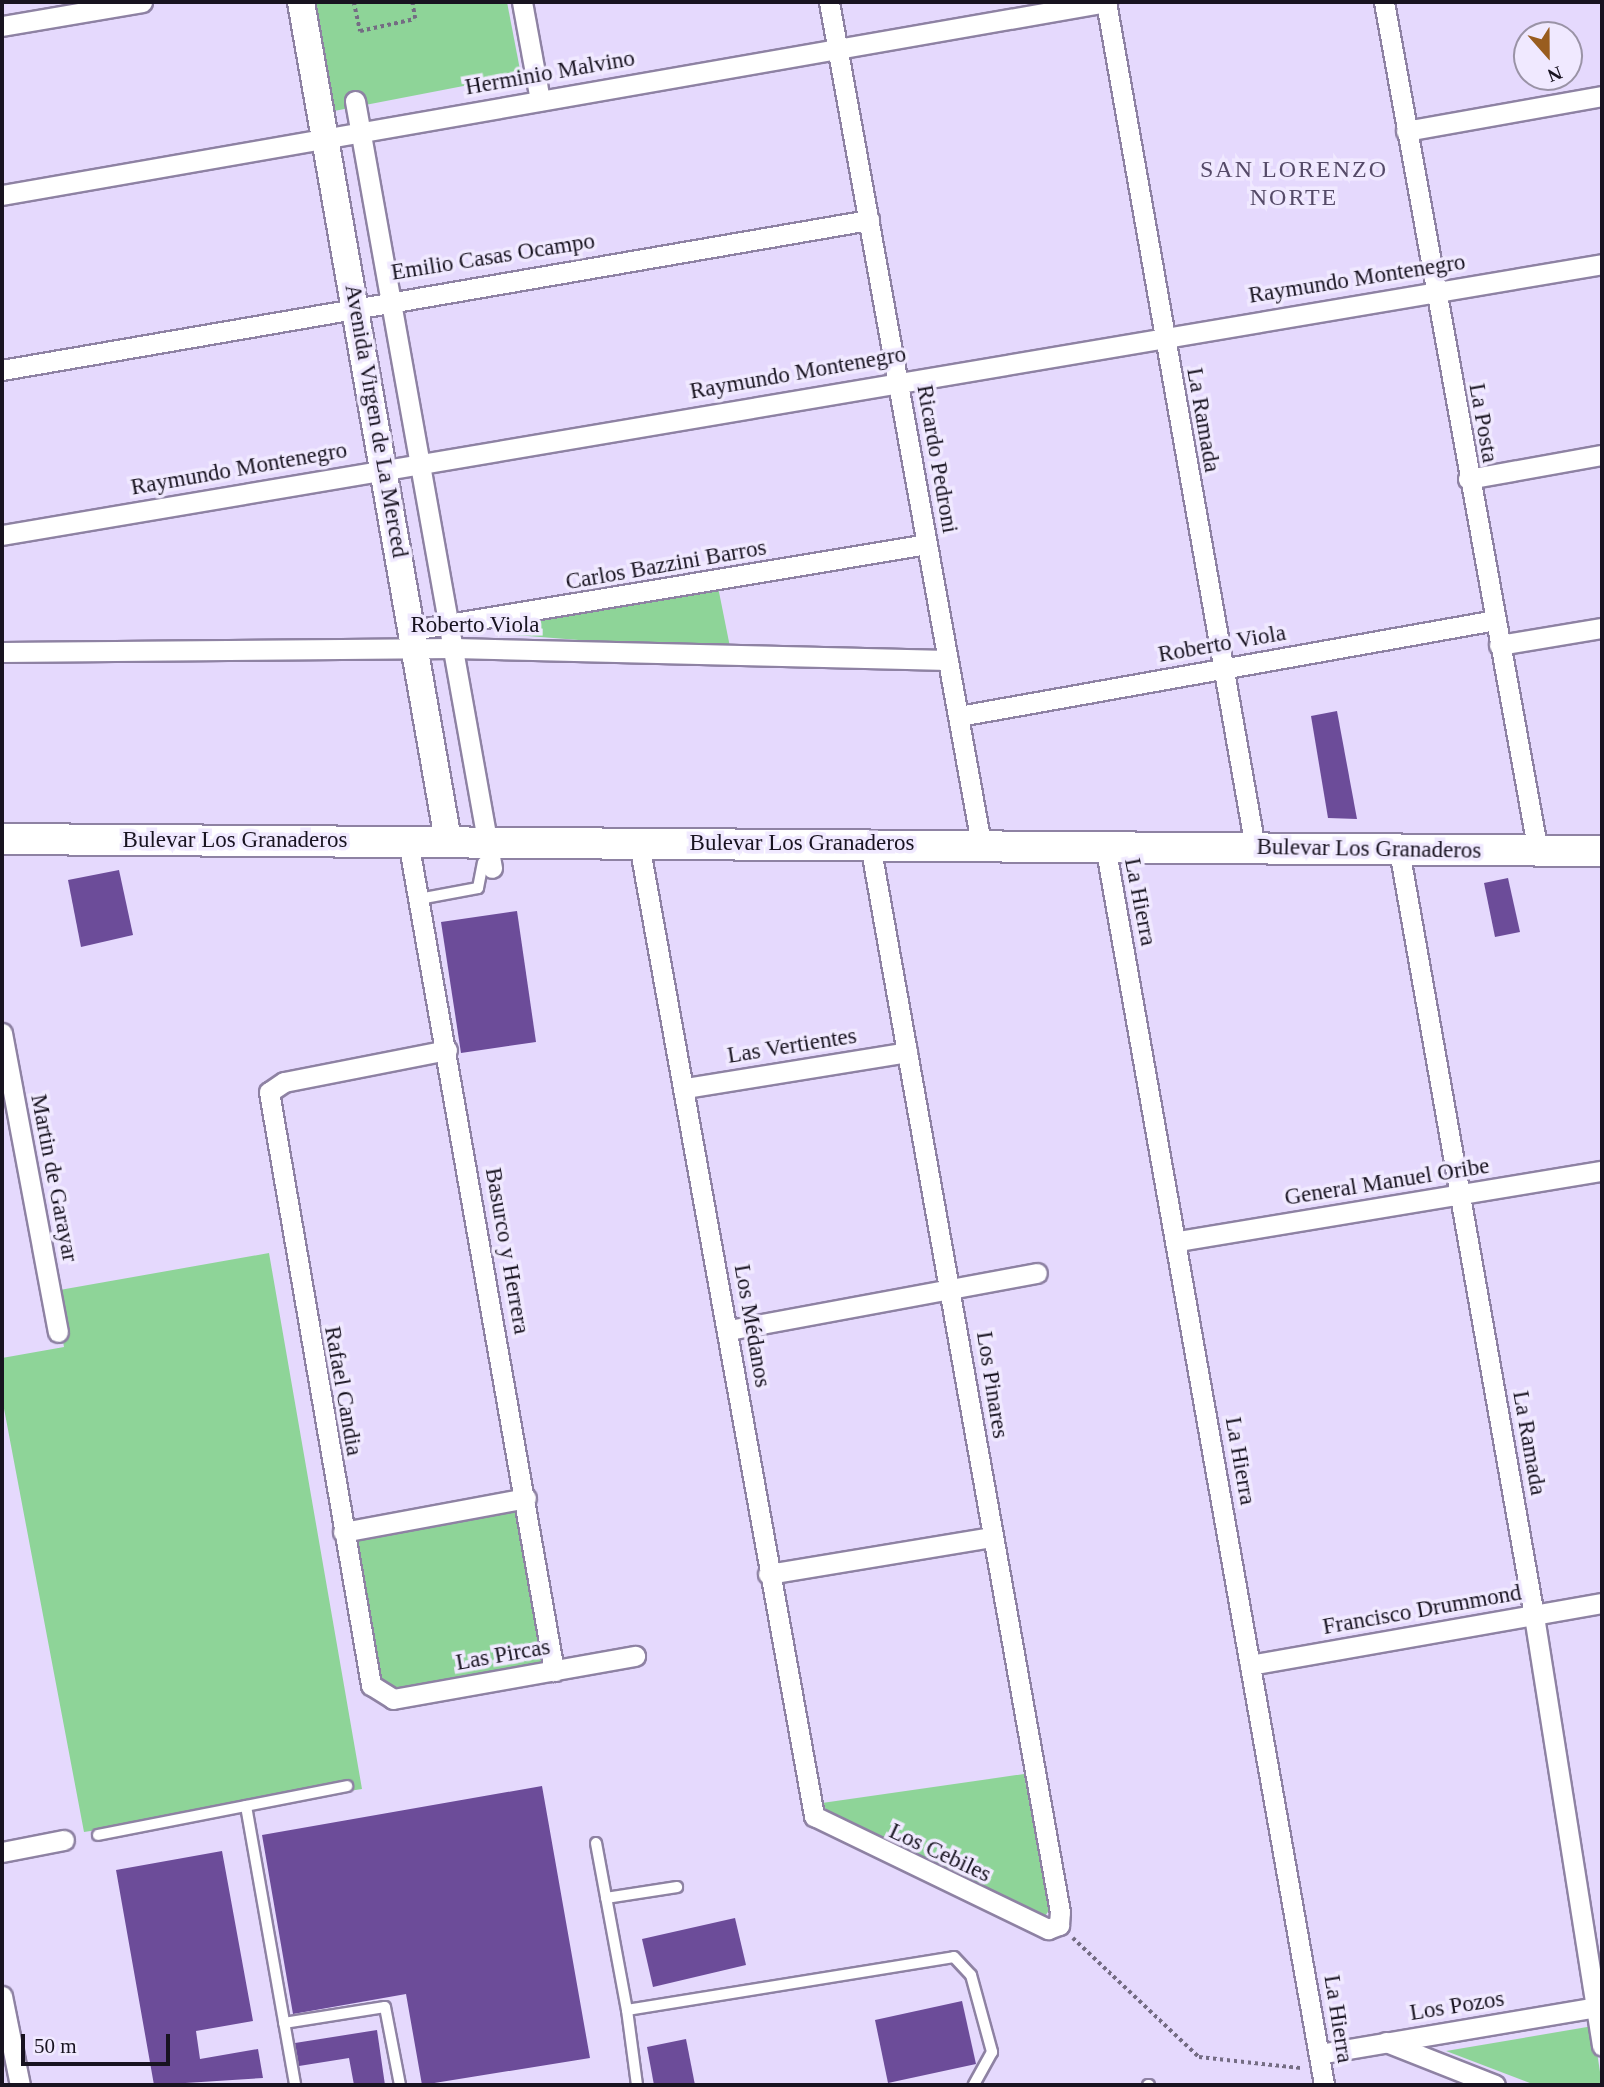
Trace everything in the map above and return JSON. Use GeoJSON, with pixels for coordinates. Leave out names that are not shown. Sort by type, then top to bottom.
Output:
{"type":"FeatureCollection","features":[{"type":"Feature","properties":{"kind":"main road","name":"Avenida Virgen de La Merced"},"geometry":{"type":"LineString","coordinates":[[301,2],[386,469],[448,840]]}},
{"type":"Feature","properties":{"kind":"main road","name":"Bulevar Los Granaderos"},"geometry":{"type":"LineString","coordinates":[[2,839],[448,840],[486,850],[639,844],[981,843],[1602,851]]}},
{"type":"Feature","properties":{"kind":"street"},"geometry":{"type":"LineString","coordinates":[[2,26],[142,2]]}},
{"type":"Feature","properties":{"kind":"street"},"geometry":{"type":"LineString","coordinates":[[522,2],[540,100]]}},
{"type":"Feature","properties":{"kind":"street","name":"Ricardo Pedroni"},"geometry":{"type":"LineString","coordinates":[[829,2],[981,843]]}},
{"type":"Feature","properties":{"kind":"street","name":"Herminio Malvino"},"geometry":{"type":"LineString","coordinates":[[2,195],[324,135],[1107,2]]}},
{"type":"Feature","properties":{"kind":"street","name":"La Ramada"},"geometry":{"type":"LineString","coordinates":[[1107,2],[1255,847]]}},
{"type":"Feature","properties":{"kind":"street","name":"La Posta"},"geometry":{"type":"LineString","coordinates":[[1384,2],[1468,479],[1538,852]]}},
{"type":"Feature","properties":{"kind":"street"},"geometry":{"type":"LineString","coordinates":[[1406,131],[1602,96]]}},
{"type":"Feature","properties":{"kind":"street","name":"Avenida Virgen de La Merced"},"geometry":{"type":"LineString","coordinates":[[355,101],[454,648],[486,850]]}},
{"type":"Feature","properties":{"kind":"street","name":"Emilio Casas Ocampo"},"geometry":{"type":"LineString","coordinates":[[2,370],[355,304],[869,220]]}},
{"type":"Feature","properties":{"kind":"street","name":"Raymundo Montenegro"},"geometry":{"type":"LineString","coordinates":[[2,534],[898,380],[1602,264]]}},
{"type":"Feature","properties":{"kind":"street"},"geometry":{"type":"LineString","coordinates":[[1468,479],[1602,455]]}},
{"type":"Feature","properties":{"kind":"street","name":"Carlos Bazzini Barros"},"geometry":{"type":"LineString","coordinates":[[415,639],[450,628],[928,544]]}},
{"type":"Feature","properties":{"kind":"street","name":"Roberto Viola"},"geometry":{"type":"LineString","coordinates":[[959,716],[1494,620]]}},
{"type":"Feature","properties":{"kind":"street"},"geometry":{"type":"LineString","coordinates":[[1499,645],[1602,628]]}},
{"type":"Feature","properties":{"kind":"street","name":"Roberto Viola"},"geometry":{"type":"LineString","coordinates":[[2,652],[415,639],[454,648],[948,660]]}},
{"type":"Feature","properties":{"kind":"street","name":"Basurco y Herrera"},"geometry":{"type":"LineString","coordinates":[[408,841],[526,1499],[554,1671]]}},
{"type":"Feature","properties":{"kind":"street","name":"Los Médanos"},"geometry":{"type":"LineString","coordinates":[[639,844],[729,1330],[768,1574],[814,1816]]}},
{"type":"Feature","properties":{"kind":"street","name":"Los Pinares"},"geometry":{"type":"LineString","coordinates":[[870,844],[951,1289],[1054,1927]]}},
{"type":"Feature","properties":{"kind":"street","name":"La Hierra"},"geometry":{"type":"LineString","coordinates":[[1105,845],[1178,1241],[1323,2082]]}},
{"type":"Feature","properties":{"kind":"street","name":"La Ramada"},"geometry":{"type":"LineString","coordinates":[[1399,850],[1534,1616],[1599,2007],[1602,2046]]}},
{"type":"Feature","properties":{"kind":"street","name":"Martin de Garayar"},"geometry":{"type":"LineString","coordinates":[[2,1033],[58,1332]]}},
{"type":"Feature","properties":{"kind":"street","name":"Rafael Candia"},"geometry":{"type":"LineString","coordinates":[[380,1695],[371,1685],[269,1092],[284,1082],[447,1051]]}},
{"type":"Feature","properties":{"kind":"street","name":"Las Vertientes"},"geometry":{"type":"LineString","coordinates":[[685,1088],[907,1052]]}},
{"type":"Feature","properties":{"kind":"street","name":"General Manuel Oribe"},"geometry":{"type":"LineString","coordinates":[[1178,1241],[1602,1171]]}},
{"type":"Feature","properties":{"kind":"street"},"geometry":{"type":"LineString","coordinates":[[729,1330],[1037,1273]]}},
{"type":"Feature","properties":{"kind":"street"},"geometry":{"type":"LineString","coordinates":[[344,1532],[526,1499]]}},
{"type":"Feature","properties":{"kind":"street"},"geometry":{"type":"LineString","coordinates":[[768,1574],[992,1537]]}},
{"type":"Feature","properties":{"kind":"street","name":"Francisco Drummond"},"geometry":{"type":"LineString","coordinates":[[1250,1665],[1602,1604]]}},
{"type":"Feature","properties":{"kind":"street","name":"Las Pircas"},"geometry":{"type":"LineString","coordinates":[[380,1695],[393,1699],[635,1656]]}},
{"type":"Feature","properties":{"kind":"street","name":"Los Cebiles"},"geometry":{"type":"LineString","coordinates":[[814,1816],[1054,1927]]}},
{"type":"Feature","properties":{"kind":"street"},"geometry":{"type":"LineString","coordinates":[[2,1852],[64,1840]]}},
{"type":"Feature","properties":{"kind":"street"},"geometry":{"type":"LineString","coordinates":[[2,1996],[20,2085]]}},
{"type":"Feature","properties":{"kind":"street","name":"Los Pozos"},"geometry":{"type":"LineString","coordinates":[[1319,2054],[1599,2007]]}},
{"type":"Feature","properties":{"kind":"street"},"geometry":{"type":"LineString","coordinates":[[1386,2042],[1496,2085]]}},
{"type":"Feature","properties":{"kind":"lane"},"geometry":{"type":"LineString","coordinates":[[419,899],[483,884],[486,850]]}},
{"type":"Feature","properties":{"kind":"lane"},"geometry":{"type":"LineString","coordinates":[[98,1835],[347,1786]]}},
{"type":"Feature","properties":{"kind":"lane"},"geometry":{"type":"LineString","coordinates":[[246,1806],[295,2085]]}},
{"type":"Feature","properties":{"kind":"lane"},"geometry":{"type":"LineString","coordinates":[[596,1843],[627,2010],[637,2085]]}},
{"type":"Feature","properties":{"kind":"lane"},"geometry":{"type":"LineString","coordinates":[[606,1898],[677,1887]]}},
{"type":"Feature","properties":{"kind":"lane"},"geometry":{"type":"LineString","coordinates":[[627,2010],[954,1957],[971,1975],[992,2052],[975,2085]]}},
{"type":"Feature","properties":{"kind":"lane"},"geometry":{"type":"LineString","coordinates":[[284,2023],[385,2007],[400,2085]]}},
{"type":"Feature","properties":{"kind":"path"},"geometry":{"type":"LineString","coordinates":[[354,2],[360,31],[415,19],[412,2]]}},
{"type":"Feature","properties":{"kind":"path"},"geometry":{"type":"LineString","coordinates":[[1054,1927],[1199,2057],[1297,2067],[1323,2082]]}},
{"type":"Feature","properties":{"kind":"green space"},"geometry":{"type":"Polygon","coordinates":[[[308,2],[507,2],[521,75],[329,112],[308,2]]]}},
{"type":"Feature","properties":{"kind":"green space"},"geometry":{"type":"Polygon","coordinates":[[[718,587],[731,652],[515,635],[512,627],[515,620],[718,587]]]}},
{"type":"Feature","properties":{"kind":"green space"},"geometry":{"type":"Polygon","coordinates":[[[269,1253],[362,1789],[84,1832],[2,1398],[2,1358],[64,1347],[54,1291],[269,1253]]]}},
{"type":"Feature","properties":{"kind":"green space"},"geometry":{"type":"Polygon","coordinates":[[[526,1498],[556,1669],[380,1695],[343,1532],[526,1498]]]}},
{"type":"Feature","properties":{"kind":"green space"},"geometry":{"type":"Polygon","coordinates":[[[1024,1774],[1049,1910],[1044,1918],[832,1818],[822,1803],[1024,1774]]]}},
{"type":"Feature","properties":{"kind":"green space"},"geometry":{"type":"Polygon","coordinates":[[[1593,2026],[1602,2085],[1535,2085],[1446,2051],[1593,2026]]]}},
{"type":"Feature","properties":{"kind":"building"},"geometry":{"type":"Polygon","coordinates":[[[1337,711],[1357,819],[1328,818],[1311,716],[1337,711]]]}},
{"type":"Feature","properties":{"kind":"building"},"geometry":{"type":"Polygon","coordinates":[[[119,870],[133,935],[81,947],[68,880],[119,870]]]}},
{"type":"Feature","properties":{"kind":"building"},"geometry":{"type":"Polygon","coordinates":[[[1508,878],[1520,932],[1495,937],[1484,883],[1508,878]]]}},
{"type":"Feature","properties":{"kind":"building"},"geometry":{"type":"Polygon","coordinates":[[[517,911],[536,1042],[461,1053],[441,922],[517,911]]]}},
{"type":"Feature","properties":{"kind":"building"},"geometry":{"type":"Polygon","coordinates":[[[542,1786],[590,2058],[422,2085],[406,1994],[293,2014],[262,1835],[542,1786]]]}},
{"type":"Feature","properties":{"kind":"building"},"geometry":{"type":"Polygon","coordinates":[[[222,1851],[253,2021],[196,2031],[200,2059],[258,2049],[263,2078],[154,2085],[116,1870],[222,1851]]]}},
{"type":"Feature","properties":{"kind":"building"},"geometry":{"type":"Polygon","coordinates":[[[735,1918],[746,1965],[653,1987],[642,1939],[735,1918]]]}},
{"type":"Feature","properties":{"kind":"building"},"geometry":{"type":"Polygon","coordinates":[[[962,2001],[976,2064],[888,2083],[875,2020],[962,2001]]]}},
{"type":"Feature","properties":{"kind":"building"},"geometry":{"type":"Polygon","coordinates":[[[377,2030],[385,2085],[354,2085],[349,2058],[299,2066],[295,2043],[377,2030]]]}},
{"type":"Feature","properties":{"kind":"building"},"geometry":{"type":"Polygon","coordinates":[[[686,2039],[695,2085],[654,2085],[647,2047],[686,2039]]]}},
{"type":"Feature","properties":{"kind":"district","name":"SAN LORENZO NORTE"},"geometry":{"type":"Point","coordinates":[1294,184]}}]}
